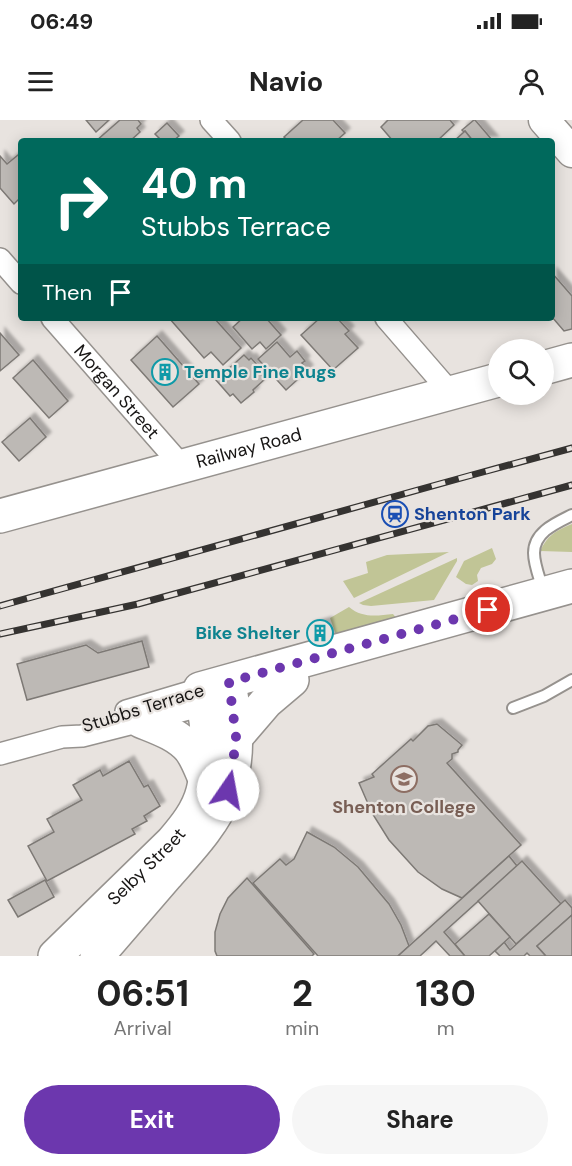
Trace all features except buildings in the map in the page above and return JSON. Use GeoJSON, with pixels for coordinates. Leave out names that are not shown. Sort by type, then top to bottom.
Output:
{"type":"FeatureCollection","features":[{"type":"Feature","properties":{"kind":"main road"},"geometry":{"type":"LineString","coordinates":[[554,365],[572,360]]}},
{"type":"Feature","properties":{"kind":"main road","name":"Railway Road"},"geometry":{"type":"LineString","coordinates":[[0,516],[488,383]]}},
{"type":"Feature","properties":{"kind":"main road","name":"Stubbs Terrace"},"geometry":{"type":"LineString","coordinates":[[216,693],[292,680],[450,638],[563,594]]}},
{"type":"Feature","properties":{"kind":"main road","name":"Stubbs Terrace"},"geometry":{"type":"LineString","coordinates":[[216,693],[563,594]]}},
{"type":"Feature","properties":{"kind":"main road"},"geometry":{"type":"LineString","coordinates":[[236,737],[266,702],[292,680]]}},
{"type":"Feature","properties":{"kind":"main road","name":"Selby Street"},"geometry":{"type":"LineString","coordinates":[[80,950],[189,850],[210,822],[228,790],[236,737],[216,693]]}},
{"type":"Feature","properties":{"kind":"main road","name":"Selby Street"},"geometry":{"type":"LineString","coordinates":[[80,950],[180,833],[199,802],[203,791],[208,753],[207,732],[216,693]]}},
{"type":"Feature","properties":{"kind":"main road"},"geometry":{"type":"LineString","coordinates":[[141,721],[180,740],[191,751],[205,779]]}},
{"type":"Feature","properties":{"kind":"street"},"geometry":{"type":"LineString","coordinates":[[211,120],[227,138]]}},
{"type":"Feature","properties":{"kind":"street"},"geometry":{"type":"LineString","coordinates":[[544,120],[572,152]]}},
{"type":"Feature","properties":{"kind":"street"},"geometry":{"type":"LineString","coordinates":[[0,259],[18,280]]}},
{"type":"Feature","properties":{"kind":"street","name":"Morgan Street"},"geometry":{"type":"LineString","coordinates":[[55,321],[181,465]]}},
{"type":"Feature","properties":{"kind":"street"},"geometry":{"type":"LineString","coordinates":[[389,321],[451,393]]}},
{"type":"Feature","properties":{"kind":"street","name":"Stubbs Terrace"},"geometry":{"type":"LineString","coordinates":[[0,754],[62,737],[82,736],[141,721],[216,693]]}},
{"type":"Feature","properties":{"kind":"street","name":"Stubbs Terrace"},"geometry":{"type":"LineString","coordinates":[[62,737],[82,725],[216,693]]}},
{"type":"Feature","properties":{"kind":"lane"},"geometry":{"type":"LineString","coordinates":[[563,594],[534,555],[535,546],[539,536],[545,530],[572,515]]}},
{"type":"Feature","properties":{"kind":"lane"},"geometry":{"type":"LineString","coordinates":[[513,708],[544,696],[572,680]]}},
{"type":"Feature","properties":{"kind":"green space"},"geometry":{"type":"Polygon","coordinates":[[[572,524],[572,552],[540,551],[553,534],[572,524]]]}},
{"type":"Feature","properties":{"kind":"green space"},"geometry":{"type":"Polygon","coordinates":[[[492,548],[496,559],[492,564],[481,568],[477,575],[478,581],[472,585],[466,584],[456,577],[464,561],[492,548]]]}},
{"type":"Feature","properties":{"kind":"green space"},"geometry":{"type":"Polygon","coordinates":[[[449,552],[354,598],[343,581],[368,573],[366,562],[387,555],[449,552]]]}},
{"type":"Feature","properties":{"kind":"green space"},"geometry":{"type":"Polygon","coordinates":[[[457,558],[434,600],[371,606],[359,603],[457,558]]]}},
{"type":"Feature","properties":{"kind":"green space"},"geometry":{"type":"Polygon","coordinates":[[[349,607],[364,615],[393,614],[397,619],[336,635],[330,618],[349,607]]]}},
{"type":"Feature","properties":{"kind":"railway"},"geometry":{"type":"LineString","coordinates":[[0,606],[572,448]]}},
{"type":"Feature","properties":{"kind":"railway"},"geometry":{"type":"LineString","coordinates":[[0,634],[138,604],[572,485]]}},
{"type":"Feature","properties":{"kind":"place","name":"Temple Fine Rugs"},"geometry":{"type":"Point","coordinates":[165,372]}},
{"type":"Feature","properties":{"kind":"place","name":"Shenton Park"},"geometry":{"type":"Point","coordinates":[395,514]}},
{"type":"Feature","properties":{"kind":"place","name":"Bike Shelter"},"geometry":{"type":"Point","coordinates":[320,633]}},
{"type":"Feature","properties":{"kind":"place","name":"Shenton College"},"geometry":{"type":"Point","coordinates":[404,779]}},
{"type":"Feature","properties":{"kind":"route"},"geometry":{"type":"LineString","coordinates":[[228,790],[236,737],[229,682],[488,610]]}}]}
